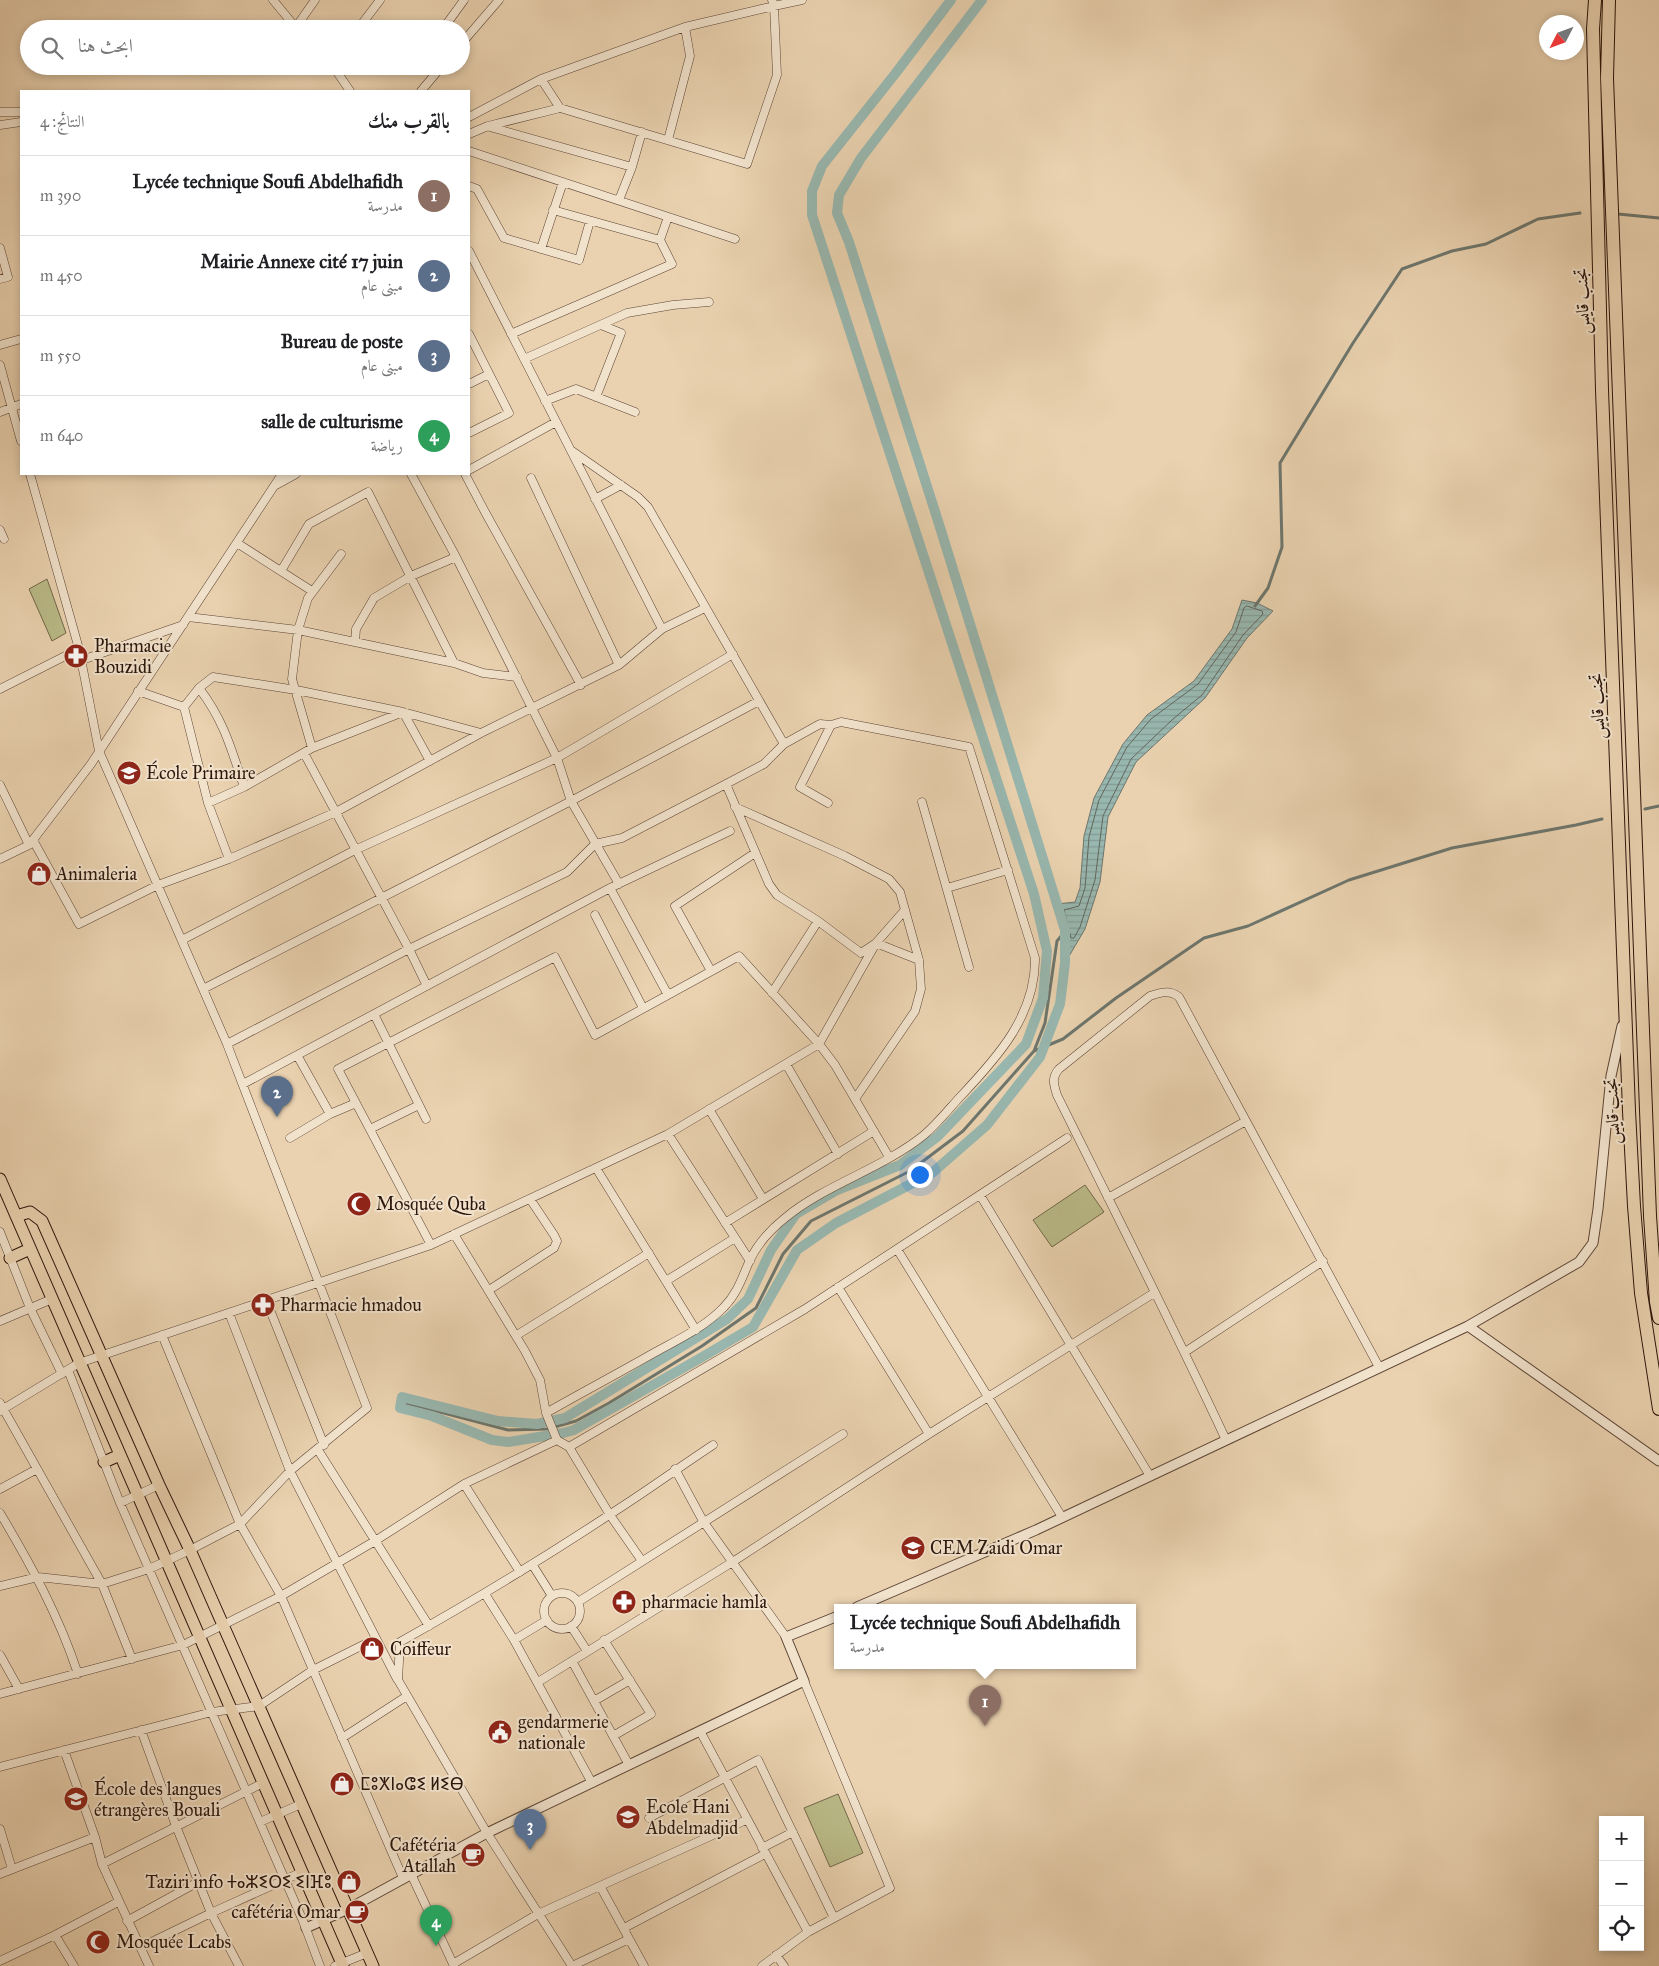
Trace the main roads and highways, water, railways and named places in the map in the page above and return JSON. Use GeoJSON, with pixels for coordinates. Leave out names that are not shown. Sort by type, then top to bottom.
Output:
{"type":"FeatureCollection","features":[{"type":"Feature","properties":{"kind":"highway","name":"تجنب قايس"},"geometry":{"type":"LineString","coordinates":[[1595,0],[1593,29],[1602,390],[1634,1196],[1641,1293],[1659,1410]]}},
{"type":"Feature","properties":{"kind":"highway","name":"تجنب قايس"},"geometry":{"type":"LineString","coordinates":[[1610,0],[1607,78],[1615,298],[1650,1216],[1656,1302],[1659,1318]]}},
{"type":"Feature","properties":{"kind":"main road"},"geometry":{"type":"LineString","coordinates":[[0,1179],[137,1495],[168,1561],[323,1920],[340,1965]]}},
{"type":"Feature","properties":{"kind":"main road"},"geometry":{"type":"LineString","coordinates":[[16,1216],[30,1212],[42,1221],[224,1626],[373,1966]]}},
{"type":"Feature","properties":{"kind":"main road"},"geometry":{"type":"LineString","coordinates":[[10,1258],[30,1249]]}},
{"type":"Feature","properties":{"kind":"main road"},"geometry":{"type":"LineString","coordinates":[[104,1462],[120,1455]]}},
{"type":"Feature","properties":{"kind":"water"},"geometry":{"type":"Polygon","coordinates":[[[1242,600],[1257,603],[1273,611],[1247,638],[1205,698],[1136,762],[1108,817],[1100,882],[1085,929],[1065,963],[1065,930],[1057,904],[1075,902],[1080,888],[1084,836],[1094,798],[1123,744],[1147,715],[1194,681],[1232,629],[1242,600]]]}},
{"type":"Feature","properties":{"kind":"waterway"},"geometry":{"type":"LineString","coordinates":[[951,0],[822,166],[812,191],[812,215],[1034,894],[1047,951],[1043,998],[1026,1044],[938,1136],[900,1165],[837,1190],[796,1214],[771,1250],[748,1299],[727,1319],[565,1418],[537,1424],[498,1421],[402,1397],[400,1408],[432,1416],[492,1440],[508,1442],[574,1430],[753,1327],[797,1250],[836,1223],[932,1173],[987,1125],[1040,1057],[1060,1004],[1065,963],[1065,930],[938,521],[849,242],[837,213],[839,195],[861,158],[982,0]]}},
{"type":"Feature","properties":{"kind":"waterway"},"geometry":{"type":"LineString","coordinates":[[1255,606],[1268,588],[1282,547],[1280,463],[1353,343],[1402,269],[1452,251],[1486,244],[1538,219],[1580,213]]}},
{"type":"Feature","properties":{"kind":"waterway"},"geometry":{"type":"LineString","coordinates":[[1618,214],[1659,218]]}},
{"type":"Feature","properties":{"kind":"waterway"},"geometry":{"type":"LineString","coordinates":[[1645,809],[1659,806]]}},
{"type":"Feature","properties":{"kind":"waterway"},"geometry":{"type":"LineString","coordinates":[[1034,1051],[1063,1039],[1116,998],[1204,938],[1248,926],[1349,880],[1452,848],[1602,819]]}},
{"type":"Feature","properties":{"kind":"waterway"},"geometry":{"type":"LineString","coordinates":[[406,1403],[508,1430],[547,1429],[576,1421],[609,1403],[702,1346],[756,1308],[783,1254],[811,1221],[910,1171],[963,1131],[1034,1051],[1045,1023],[1057,941],[1067,929]]}},
{"type":"Feature","properties":{"kind":"place","name":"Pharmacie Bouzidi"},"geometry":{"type":"Point","coordinates":[76,656]}},
{"type":"Feature","properties":{"kind":"place","name":"École Primaire"},"geometry":{"type":"Point","coordinates":[129,773]}},
{"type":"Feature","properties":{"kind":"place","name":"Animaleria"},"geometry":{"type":"Point","coordinates":[39,874]}},
{"type":"Feature","properties":{"kind":"place","name":"Mairie Annexe cité 17 juin"},"geometry":{"type":"Point","coordinates":[277,1117]}},
{"type":"Feature","properties":{"kind":"place","name":"Mosquée Quba"},"geometry":{"type":"Point","coordinates":[359,1204]}},
{"type":"Feature","properties":{"kind":"place","name":"Pharmacie hmadou"},"geometry":{"type":"Point","coordinates":[263,1305]}},
{"type":"Feature","properties":{"kind":"place","name":"CEM Zaidi Omar"},"geometry":{"type":"Point","coordinates":[913,1548]}},
{"type":"Feature","properties":{"kind":"place","name":"pharmacie hamla"},"geometry":{"type":"Point","coordinates":[624,1602]}},
{"type":"Feature","properties":{"kind":"place","name":"Coiffeur"},"geometry":{"type":"Point","coordinates":[372,1649]}},
{"type":"Feature","properties":{"kind":"place","name":"Lycée technique Soufi Abdelhafidh"},"geometry":{"type":"Point","coordinates":[985,1726]}},
{"type":"Feature","properties":{"kind":"place","name":"gendarmerie nationale"},"geometry":{"type":"Point","coordinates":[500,1732]}},
{"type":"Feature","properties":{"kind":"place","name":"ⵎⵓⵅⵏⴰⵛⵉ ⵍⵉⴱ"},"geometry":{"type":"Point","coordinates":[342,1784]}},
{"type":"Feature","properties":{"kind":"place","name":"École des langues étrangères Bouali"},"geometry":{"type":"Point","coordinates":[76,1799]}},
{"type":"Feature","properties":{"kind":"place","name":"Ecole Hani Abdelmadjid"},"geometry":{"type":"Point","coordinates":[628,1817]}},
{"type":"Feature","properties":{"kind":"place","name":"Bureau de poste"},"geometry":{"type":"Point","coordinates":[530,1850]}},
{"type":"Feature","properties":{"kind":"place","name":"Cafétéria Atallah"},"geometry":{"type":"Point","coordinates":[473,1855]}},
{"type":"Feature","properties":{"kind":"place","name":"Taziri info ⵜⴰⵣⵉⵔⵉ ⵉⵏⴼⵓ"},"geometry":{"type":"Point","coordinates":[349,1882]}},
{"type":"Feature","properties":{"kind":"place","name":"cafétéria Omar"},"geometry":{"type":"Point","coordinates":[357,1912]}},
{"type":"Feature","properties":{"kind":"place","name":"Mosquée Lcabs"},"geometry":{"type":"Point","coordinates":[98,1942]}},
{"type":"Feature","properties":{"kind":"place","name":"salle de culturisme"},"geometry":{"type":"Point","coordinates":[436,1946]}}]}
